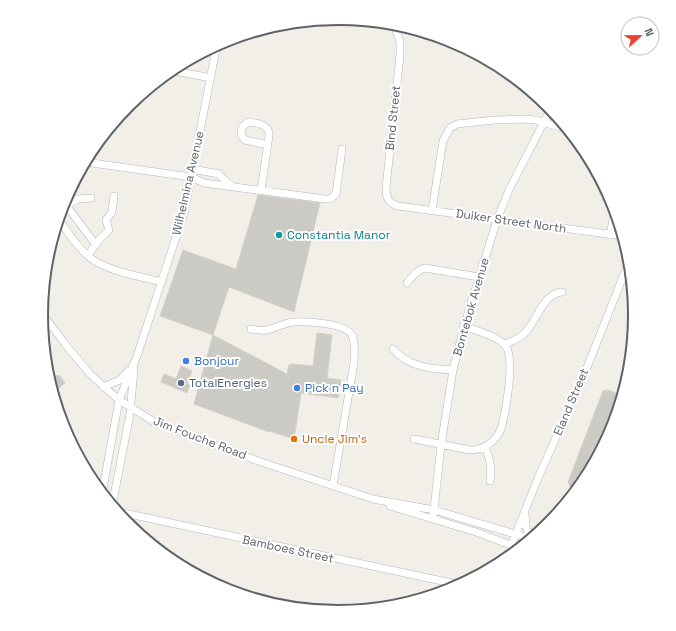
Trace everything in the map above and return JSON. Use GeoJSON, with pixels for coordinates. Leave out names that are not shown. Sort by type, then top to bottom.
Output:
{"type":"FeatureCollection","features":[{"type":"Feature","properties":{"kind":"street","name":"Bind Street"},"geometry":{"type":"LineString","coordinates":[[396,31],[400,42],[400,55],[386,195],[389,202],[398,206]]}},
{"type":"Feature","properties":{"kind":"street","name":"Wilhelmina Avenue"},"geometry":{"type":"LineString","coordinates":[[103,486],[119,400],[135,363],[184,213],[216,52]]}},
{"type":"Feature","properties":{"kind":"street"},"geometry":{"type":"LineString","coordinates":[[180,72],[211,78]]}},
{"type":"Feature","properties":{"kind":"street","name":"Bontebok Avenue"},"geometry":{"type":"LineString","coordinates":[[433,519],[441,445],[453,370],[464,326],[497,220],[509,190],[548,115]]}},
{"type":"Feature","properties":{"kind":"street"},"geometry":{"type":"LineString","coordinates":[[432,210],[443,141],[450,128],[457,124],[524,119],[535,120],[558,126]]}},
{"type":"Feature","properties":{"kind":"street"},"geometry":{"type":"LineString","coordinates":[[261,190],[268,144]]}},
{"type":"Feature","properties":{"kind":"street"},"geometry":{"type":"LineString","coordinates":[[90,163],[191,177],[201,182],[330,199],[336,194],[342,149]]}},
{"type":"Feature","properties":{"kind":"street"},"geometry":{"type":"LineString","coordinates":[[192,169],[218,174],[233,186]]}},
{"type":"Feature","properties":{"kind":"street"},"geometry":{"type":"LineString","coordinates":[[88,255],[109,230],[106,220],[112,212],[114,196]]}},
{"type":"Feature","properties":{"kind":"street"},"geometry":{"type":"LineString","coordinates":[[71,201],[78,198],[91,198]]}},
{"type":"Feature","properties":{"kind":"street","name":"Duiker Street North"},"geometry":{"type":"LineString","coordinates":[[398,206],[618,236]]}},
{"type":"Feature","properties":{"kind":"street"},"geometry":{"type":"LineString","coordinates":[[69,208],[96,245]]}},
{"type":"Feature","properties":{"kind":"street"},"geometry":{"type":"LineString","coordinates":[[610,235],[613,221]]}},
{"type":"Feature","properties":{"kind":"street"},"geometry":{"type":"LineString","coordinates":[[62,224],[92,259],[106,266],[162,282]]}},
{"type":"Feature","properties":{"kind":"street"},"geometry":{"type":"LineString","coordinates":[[406,283],[420,269],[426,268],[479,277]]}},
{"type":"Feature","properties":{"kind":"street","name":"Eland Street"},"geometry":{"type":"LineString","coordinates":[[511,546],[586,370],[625,272]]}},
{"type":"Feature","properties":{"kind":"street"},"geometry":{"type":"LineString","coordinates":[[505,344],[520,337],[526,332],[537,314],[553,294],[562,292]]}},
{"type":"Feature","properties":{"kind":"street","name":"Jim Fouche Road"},"geometry":{"type":"LineString","coordinates":[[48,321],[81,364],[103,387],[119,400],[156,423],[333,486],[511,546]]}},
{"type":"Feature","properties":{"kind":"street"},"geometry":{"type":"LineString","coordinates":[[251,329],[266,330],[286,323],[302,322],[338,327],[348,330],[351,334],[355,349],[354,363],[333,486]]}},
{"type":"Feature","properties":{"kind":"street"},"geometry":{"type":"LineString","coordinates":[[414,438],[441,445],[477,450],[485,447],[498,435],[503,420],[510,359],[505,344],[489,335],[464,326]]}},
{"type":"Feature","properties":{"kind":"street"},"geometry":{"type":"LineString","coordinates":[[393,349],[398,356],[416,365],[453,370]]}},
{"type":"Feature","properties":{"kind":"street","name":"Wilhelmina Avenue"},"geometry":{"type":"LineString","coordinates":[[113,499],[131,408],[135,363]]}},
{"type":"Feature","properties":{"kind":"street"},"geometry":{"type":"LineString","coordinates":[[103,387],[123,378],[135,363]]}},
{"type":"Feature","properties":{"kind":"street"},"geometry":{"type":"LineString","coordinates":[[485,447],[490,461],[490,481]]}},
{"type":"Feature","properties":{"kind":"street","name":"Jim Fouche Road"},"geometry":{"type":"LineString","coordinates":[[373,499],[434,510],[526,537]]}},
{"type":"Feature","properties":{"kind":"street"},"geometry":{"type":"LineString","coordinates":[[526,510],[525,523],[529,535]]}},
{"type":"Feature","properties":{"kind":"street","name":"Bamboes Street"},"geometry":{"type":"LineString","coordinates":[[126,513],[451,583]]}},
{"type":"Feature","properties":{"kind":"building","name":"Constantia Manor"},"geometry":{"type":"Polygon","coordinates":[[[258,195],[320,203],[294,312],[229,287],[213,335],[160,316],[183,250],[236,269],[258,195]]]}},
{"type":"Feature","properties":{"kind":"building"},"geometry":{"type":"Polygon","coordinates":[[[317,333],[332,335],[327,378],[341,380],[338,398],[301,393],[294,439],[269,432],[194,404],[213,335],[287,374],[289,365],[292,364],[313,366],[317,333]]]}},
{"type":"Feature","properties":{"kind":"building"},"geometry":{"type":"Polygon","coordinates":[[[181,366],[192,371],[187,384],[190,385],[187,393],[161,382],[164,374],[176,379],[181,366]]]}},
{"type":"Feature","properties":{"kind":"building"},"geometry":{"type":"Polygon","coordinates":[[[54,374],[60,376],[65,383],[57,390],[54,374]]]}},
{"type":"Feature","properties":{"kind":"building"},"geometry":{"type":"Polygon","coordinates":[[[608,390],[618,394],[599,444],[580,477],[571,488],[568,482],[603,391],[608,390]]]}},
{"type":"Feature","properties":{"kind":"place","name":"Constantia Manor"},"geometry":{"type":"Point","coordinates":[279,235]}},
{"type":"Feature","properties":{"kind":"place","name":"Bonjour"},"geometry":{"type":"Point","coordinates":[186,361]}},
{"type":"Feature","properties":{"kind":"place","name":"TotalEnergies"},"geometry":{"type":"Point","coordinates":[181,383]}},
{"type":"Feature","properties":{"kind":"place","name":"Pick n Pay"},"geometry":{"type":"Point","coordinates":[297,388]}},
{"type":"Feature","properties":{"kind":"place","name":"Uncle Jim's"},"geometry":{"type":"Point","coordinates":[294,439]}}]}
